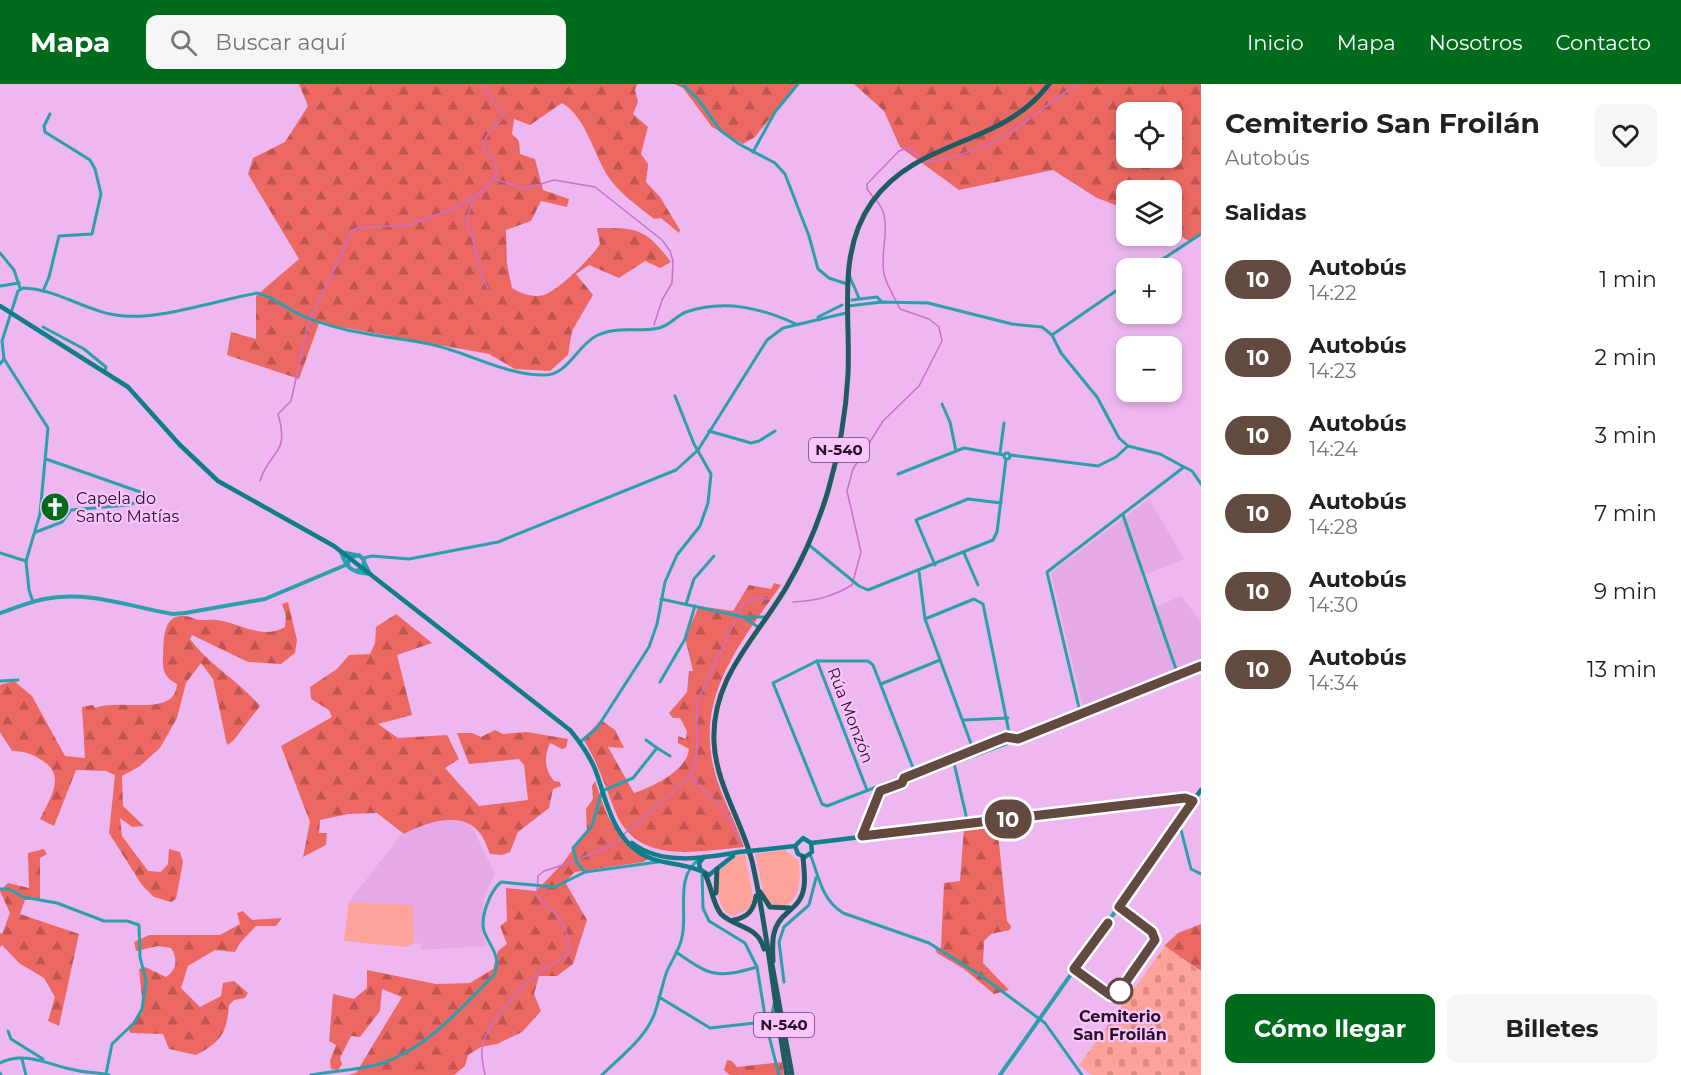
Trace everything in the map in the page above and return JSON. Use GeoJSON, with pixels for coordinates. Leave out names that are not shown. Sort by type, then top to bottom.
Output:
{"type":"FeatureCollection","features":[{"type":"Feature","properties":{"kind":"highway","name":"N-540"},"geometry":{"type":"LineString","coordinates":[[792,1075],[745,836],[723,788],[714,743],[716,713],[721,692],[728,673],[787,585],[808,544],[826,496],[842,434],[848,371],[847,274],[854,242],[867,210],[887,183],[917,160],[999,126],[1032,103],[1049,84]]}},
{"type":"Feature","properties":{"kind":"highway"},"geometry":{"type":"LineString","coordinates":[[772,976],[774,931],[778,921],[800,899],[804,881],[803,857]]}},
{"type":"Feature","properties":{"kind":"highway"},"geometry":{"type":"LineString","coordinates":[[716,901],[718,868]]}},
{"type":"Feature","properties":{"kind":"highway"},"geometry":{"type":"LineString","coordinates":[[702,872],[720,913],[744,925],[760,938],[772,976]]}},
{"type":"Feature","properties":{"kind":"highway"},"geometry":{"type":"LineString","coordinates":[[757,888],[770,907],[784,910],[794,907]]}},
{"type":"Feature","properties":{"kind":"highway"},"geometry":{"type":"LineString","coordinates":[[733,920],[744,918],[751,912],[757,888]]}},
{"type":"Feature","properties":{"kind":"highway","name":"N-540"},"geometry":{"type":"LineString","coordinates":[[772,976],[774,1003],[787,1075]]}},
{"type":"Feature","properties":{"kind":"main road"},"geometry":{"type":"LineString","coordinates":[[0,306],[128,387],[218,481],[349,558],[363,563],[370,574],[554,718],[580,742],[594,767],[620,833],[641,854],[702,872],[718,868],[739,852]]}},
{"type":"Feature","properties":{"kind":"main road"},"geometry":{"type":"LineString","coordinates":[[620,833],[655,856],[703,858],[795,846],[801,839],[812,843],[1185,798],[1193,801],[1201,790]]}},
{"type":"Feature","properties":{"kind":"main road"},"geometry":{"type":"LineString","coordinates":[[795,846],[796,852],[803,857],[810,854],[812,843]]}},
{"type":"Feature","properties":{"kind":"main road"},"geometry":{"type":"LineString","coordinates":[[712,856],[717,860],[718,868]]}},
{"type":"Feature","properties":{"kind":"main road"},"geometry":{"type":"LineString","coordinates":[[702,872],[699,863],[703,858]]}},
{"type":"Feature","properties":{"kind":"street"},"geometry":{"type":"LineString","coordinates":[[682,84],[697,98],[721,131],[780,168],[789,180],[818,269],[828,278],[847,284]]}},
{"type":"Feature","properties":{"kind":"street"},"geometry":{"type":"LineString","coordinates":[[753,152],[775,112],[798,84]]}},
{"type":"Feature","properties":{"kind":"street"},"geometry":{"type":"LineString","coordinates":[[43,291],[50,277],[59,236],[92,234],[101,194],[90,160],[45,132],[44,126],[50,114]]}},
{"type":"Feature","properties":{"kind":"street"},"geometry":{"type":"LineString","coordinates":[[1164,258],[1201,234]]}},
{"type":"Feature","properties":{"kind":"street"},"geometry":{"type":"LineString","coordinates":[[0,253],[14,270],[20,288],[2,341],[4,359],[48,428],[36,532],[26,561],[28,590],[33,602]]}},
{"type":"Feature","properties":{"kind":"street"},"geometry":{"type":"LineString","coordinates":[[847,274],[853,279],[859,298]]}},
{"type":"Feature","properties":{"kind":"street"},"geometry":{"type":"LineString","coordinates":[[0,286],[19,283]]}},
{"type":"Feature","properties":{"kind":"street"},"geometry":{"type":"LineString","coordinates":[[20,288],[43,291],[94,311],[126,316],[147,315],[256,293],[270,296],[301,315],[332,324],[434,345],[506,369],[538,375],[561,372],[576,352],[598,335],[623,328],[661,328],[684,312],[712,306],[762,309],[796,324]]}},
{"type":"Feature","properties":{"kind":"street"},"geometry":{"type":"LineString","coordinates":[[1052,335],[1116,291]]}},
{"type":"Feature","properties":{"kind":"street"},"geometry":{"type":"LineString","coordinates":[[852,300],[877,297],[882,302]]}},
{"type":"Feature","properties":{"kind":"street"},"geometry":{"type":"LineString","coordinates":[[819,320],[818,317],[846,308],[882,302],[928,303],[1012,324],[1042,327],[1052,335],[1061,353],[1097,397],[1119,438],[1128,446],[1160,454],[1192,471],[1201,484]]}},
{"type":"Feature","properties":{"kind":"street"},"geometry":{"type":"LineString","coordinates":[[356,571],[372,556],[408,560],[498,542],[676,470],[698,450],[760,348],[783,328],[819,320],[846,308]]}},
{"type":"Feature","properties":{"kind":"street"},"geometry":{"type":"LineString","coordinates":[[44,327],[99,359],[106,368],[105,371]]}},
{"type":"Feature","properties":{"kind":"street"},"geometry":{"type":"LineString","coordinates":[[0,364],[4,359]]}},
{"type":"Feature","properties":{"kind":"street"},"geometry":{"type":"LineString","coordinates":[[580,742],[597,728],[640,664],[657,624],[661,599],[677,555],[700,526],[708,503],[711,474],[675,396]]}},
{"type":"Feature","properties":{"kind":"street"},"geometry":{"type":"LineString","coordinates":[[942,404],[950,422],[956,451]]}},
{"type":"Feature","properties":{"kind":"street"},"geometry":{"type":"LineString","coordinates":[[808,544],[859,586],[868,590],[919,572],[993,540],[997,532],[1001,503],[1004,423]]}},
{"type":"Feature","properties":{"kind":"street"},"geometry":{"type":"LineString","coordinates":[[709,431],[751,443],[775,431]]}},
{"type":"Feature","properties":{"kind":"street"},"geometry":{"type":"LineString","coordinates":[[898,474],[964,448],[1098,466],[1116,457],[1128,446]]}},
{"type":"Feature","properties":{"kind":"street"},"geometry":{"type":"LineString","coordinates":[[36,532],[62,522],[71,510],[76,508],[128,505],[146,499],[146,494],[46,459]]}},
{"type":"Feature","properties":{"kind":"street"},"geometry":{"type":"LineString","coordinates":[[1081,716],[1047,572],[1184,467]]}},
{"type":"Feature","properties":{"kind":"street"},"geometry":{"type":"LineString","coordinates":[[935,565],[916,520],[968,499],[1001,503]]}},
{"type":"Feature","properties":{"kind":"street"},"geometry":{"type":"LineString","coordinates":[[1123,515],[1178,676]]}},
{"type":"Feature","properties":{"kind":"street"},"geometry":{"type":"LineString","coordinates":[[341,552],[356,555],[363,563]]}},
{"type":"Feature","properties":{"kind":"street"},"geometry":{"type":"LineString","coordinates":[[341,552],[348,564],[356,571],[370,574]]}},
{"type":"Feature","properties":{"kind":"street"},"geometry":{"type":"LineString","coordinates":[[0,553],[26,561]]}},
{"type":"Feature","properties":{"kind":"street"},"geometry":{"type":"LineString","coordinates":[[964,553],[978,585]]}},
{"type":"Feature","properties":{"kind":"street"},"geometry":{"type":"LineString","coordinates":[[348,564],[349,558],[356,555]]}},
{"type":"Feature","properties":{"kind":"street"},"geometry":{"type":"LineString","coordinates":[[686,604],[694,579],[714,556]]}},
{"type":"Feature","properties":{"kind":"street"},"geometry":{"type":"LineString","coordinates":[[0,613],[33,602],[60,597],[100,599],[173,614],[185,614],[264,599],[348,564]]}},
{"type":"Feature","properties":{"kind":"street"},"geometry":{"type":"LineString","coordinates":[[919,572],[925,619],[964,720],[973,749],[971,753],[975,756]]}},
{"type":"Feature","properties":{"kind":"street"},"geometry":{"type":"LineString","coordinates":[[661,599],[743,617],[765,617]]}},
{"type":"Feature","properties":{"kind":"street"},"geometry":{"type":"LineString","coordinates":[[925,619],[974,599],[980,600],[1008,718],[1009,743]]}},
{"type":"Feature","properties":{"kind":"street"},"geometry":{"type":"LineString","coordinates":[[660,682],[685,639],[695,606]]}},
{"type":"Feature","properties":{"kind":"street"},"geometry":{"type":"LineString","coordinates":[[743,617],[758,627]]}},
{"type":"Feature","properties":{"kind":"street"},"geometry":{"type":"LineString","coordinates":[[881,684],[940,660]]}},
{"type":"Feature","properties":{"kind":"street"},"geometry":{"type":"LineString","coordinates":[[817,661],[868,661],[873,665],[915,773]]}},
{"type":"Feature","properties":{"kind":"street","name":"Rúa Monzón"},"geometry":{"type":"LineString","coordinates":[[817,661],[867,790],[827,806],[822,804],[773,683],[817,661]]}},
{"type":"Feature","properties":{"kind":"street"},"geometry":{"type":"LineString","coordinates":[[862,836],[880,791],[1081,716],[1201,666]]}},
{"type":"Feature","properties":{"kind":"street"},"geometry":{"type":"LineString","coordinates":[[0,681],[18,680]]}},
{"type":"Feature","properties":{"kind":"street"},"geometry":{"type":"LineString","coordinates":[[964,720],[1008,718]]}},
{"type":"Feature","properties":{"kind":"street"},"geometry":{"type":"LineString","coordinates":[[902,783],[904,778],[973,749],[1010,737],[1018,739]]}},
{"type":"Feature","properties":{"kind":"street"},"geometry":{"type":"LineString","coordinates":[[646,740],[670,756]]}},
{"type":"Feature","properties":{"kind":"street"},"geometry":{"type":"LineString","coordinates":[[585,872],[577,863],[573,848],[592,826],[602,791],[633,778],[657,748]]}},
{"type":"Feature","properties":{"kind":"street"},"geometry":{"type":"LineString","coordinates":[[954,763],[968,824]]}},
{"type":"Feature","properties":{"kind":"street"},"geometry":{"type":"LineString","coordinates":[[867,790],[915,773]]}},
{"type":"Feature","properties":{"kind":"street"},"geometry":{"type":"LineString","coordinates":[[897,778],[902,783]]}},
{"type":"Feature","properties":{"kind":"street"},"geometry":{"type":"LineString","coordinates":[[1000,1075],[1193,801]]}},
{"type":"Feature","properties":{"kind":"street"},"geometry":{"type":"LineString","coordinates":[[1179,822],[1191,868],[1201,874]]}},
{"type":"Feature","properties":{"kind":"street"},"geometry":{"type":"LineString","coordinates":[[810,854],[816,876],[828,900],[843,913],[929,943],[980,975],[1054,1033],[1082,1075]]}},
{"type":"Feature","properties":{"kind":"street"},"geometry":{"type":"LineString","coordinates":[[311,1075],[378,1064],[393,1059],[449,1021],[494,975],[497,967],[494,947],[483,927],[488,903],[496,886],[506,882],[555,887],[585,872],[693,858]]}},
{"type":"Feature","properties":{"kind":"street"},"geometry":{"type":"LineString","coordinates":[[703,858],[703,908],[709,921],[745,943],[757,966],[766,1021],[779,1075]]}},
{"type":"Feature","properties":{"kind":"street"},"geometry":{"type":"LineString","coordinates":[[602,1075],[640,1036],[655,1014],[659,997],[683,935],[684,892],[689,872],[702,872]]}},
{"type":"Feature","properties":{"kind":"street"},"geometry":{"type":"LineString","coordinates":[[702,872],[703,891]]}},
{"type":"Feature","properties":{"kind":"street"},"geometry":{"type":"LineString","coordinates":[[783,982],[778,942],[784,927],[809,905],[816,876]]}},
{"type":"Feature","properties":{"kind":"street"},"geometry":{"type":"LineString","coordinates":[[0,889],[9,889],[23,897],[57,903],[104,921],[127,921],[139,925],[140,957],[146,981],[142,1009],[134,1023],[112,1044],[107,1074],[77,1071],[44,1060],[11,1040],[8,1031]]}},
{"type":"Feature","properties":{"kind":"street"},"geometry":{"type":"LineString","coordinates":[[676,952],[709,974],[729,973],[757,966]]}},
{"type":"Feature","properties":{"kind":"street"},"geometry":{"type":"LineString","coordinates":[[659,997],[710,1028],[773,1021],[781,1041]]}},
{"type":"Feature","properties":{"kind":"street"},"geometry":{"type":"LineString","coordinates":[[766,1021],[772,1014],[774,1003]]}},
{"type":"Feature","properties":{"kind":"street"},"geometry":{"type":"LineString","coordinates":[[0,1063],[21,1059],[44,1060]]}},
{"type":"Feature","properties":{"kind":"street"},"geometry":{"type":"LineString","coordinates":[[21,1059],[26,1075]]}},
{"type":"Feature","properties":{"kind":"shaded area"},"geometry":{"type":"Polygon","coordinates":[[[1149,499],[1184,559],[1142,576],[1153,608],[1181,596],[1201,622],[1201,664],[1084,711],[1051,573],[1149,499]]]}},
{"type":"Feature","properties":{"kind":"shaded area"},"geometry":{"type":"Polygon","coordinates":[[[462,817],[471,825],[495,874],[484,898],[482,933],[487,946],[421,950],[421,944],[414,943],[413,905],[349,902],[406,828],[462,817]]]}},
{"type":"Feature","properties":{"kind":"green space"},"geometry":{"type":"Polygon","coordinates":[[[299,84],[637,84],[635,90],[638,102],[633,114],[648,127],[641,154],[648,164],[646,182],[660,197],[680,230],[679,233],[661,218],[654,219],[619,190],[603,169],[584,127],[571,110],[562,103],[530,125],[514,119],[512,134],[519,141],[520,154],[535,159],[543,190],[569,199],[567,207],[541,201],[531,221],[506,230],[507,264],[512,288],[535,296],[544,295],[566,280],[596,250],[600,244],[597,228],[640,232],[654,242],[671,262],[660,268],[645,261],[619,278],[589,265],[576,274],[593,295],[572,331],[568,355],[550,371],[515,369],[489,354],[319,323],[299,379],[227,355],[231,332],[256,339],[256,296],[299,259],[248,174],[253,158],[285,142],[308,106],[299,84]]]}},
{"type":"Feature","properties":{"kind":"green space"},"geometry":{"type":"Polygon","coordinates":[[[674,84],[797,84],[755,137],[743,144],[712,127],[683,88],[674,84]]]}},
{"type":"Feature","properties":{"kind":"green space"},"geometry":{"type":"Polygon","coordinates":[[[854,84],[1201,84],[1201,233],[1189,241],[1182,237],[1182,180],[1116,180],[1116,205],[1097,198],[1053,170],[959,190],[900,147],[884,111],[854,84]]]}},
{"type":"Feature","properties":{"kind":"green space"},"geometry":{"type":"Polygon","coordinates":[[[774,583],[781,585],[750,628],[725,672],[716,695],[711,719],[710,745],[715,773],[744,847],[688,852],[653,848],[638,840],[625,829],[583,739],[601,720],[615,730],[624,748],[608,747],[634,793],[668,777],[682,764],[689,749],[678,743],[678,736],[686,739],[687,731],[680,718],[673,718],[669,713],[687,692],[689,671],[693,671],[685,638],[699,606],[733,611],[749,585],[771,589],[774,583]]]}},
{"type":"Feature","properties":{"kind":"green space"},"geometry":{"type":"Polygon","coordinates":[[[288,602],[297,640],[295,653],[281,664],[248,662],[192,635],[190,639],[206,657],[243,688],[260,706],[233,741],[227,745],[213,679],[201,663],[186,683],[177,718],[160,748],[140,766],[122,776],[123,806],[144,826],[132,827],[120,818],[122,836],[148,871],[161,872],[168,864],[169,849],[180,852],[183,862],[176,899],[171,902],[154,897],[142,885],[109,833],[115,775],[106,771],[76,770],[54,826],[40,819],[54,788],[54,774],[50,767],[35,756],[12,751],[0,732],[0,685],[14,681],[32,696],[65,756],[85,758],[82,707],[157,704],[167,701],[174,694],[177,684],[166,674],[163,664],[165,633],[170,621],[183,616],[199,620],[220,620],[262,632],[270,632],[285,627],[286,616],[282,604],[288,602]]]}},
{"type":"Feature","properties":{"kind":"green space"},"geometry":{"type":"Polygon","coordinates":[[[396,614],[432,643],[397,655],[412,715],[378,724],[398,738],[447,735],[459,759],[445,768],[479,806],[528,800],[524,765],[519,759],[469,764],[457,733],[472,733],[481,737],[495,730],[503,734],[527,732],[568,739],[566,748],[562,749],[550,743],[547,753],[548,772],[554,781],[560,782],[561,786],[553,789],[549,808],[518,832],[510,852],[502,855],[490,854],[478,831],[460,821],[430,823],[404,834],[377,813],[348,814],[320,820],[319,833],[327,833],[326,845],[303,857],[310,822],[281,746],[332,717],[329,710],[311,699],[310,687],[337,669],[349,655],[370,654],[375,643],[376,627],[396,614]]]}},
{"type":"Feature","properties":{"kind":"green space"},"geometry":{"type":"Polygon","coordinates":[[[595,781],[604,807],[614,826],[628,842],[651,857],[643,862],[575,872],[565,882],[587,920],[573,964],[557,976],[539,976],[534,994],[541,1011],[522,1032],[497,1044],[481,1047],[468,1055],[465,1066],[454,1075],[348,1075],[356,1073],[402,997],[382,989],[380,1011],[360,1037],[351,1036],[340,1058],[342,1064],[338,1070],[331,1069],[330,1061],[336,1045],[329,1041],[333,994],[354,999],[367,988],[367,970],[436,984],[470,983],[493,969],[498,951],[507,944],[500,926],[507,921],[506,888],[536,891],[563,863],[587,830],[586,809],[593,799],[592,786],[595,781]]]}},
{"type":"Feature","properties":{"kind":"green space"},"geometry":{"type":"Polygon","coordinates":[[[997,824],[1007,921],[1011,926],[1010,930],[991,934],[984,941],[983,963],[1009,990],[994,994],[964,969],[937,953],[935,948],[941,948],[944,883],[960,881],[964,828],[997,824]]]}},
{"type":"Feature","properties":{"kind":"green space"},"geometry":{"type":"Polygon","coordinates":[[[44,849],[47,854],[40,858],[40,900],[25,900],[20,914],[79,934],[59,1026],[48,1021],[55,997],[44,978],[19,963],[2,945],[0,947],[0,933],[2,934],[10,913],[0,891],[8,883],[29,888],[28,853],[44,849]]]}},
{"type":"Feature","properties":{"kind":"green space"},"geometry":{"type":"Polygon","coordinates":[[[785,850],[799,861],[800,874],[797,893],[784,906],[771,904],[765,898],[755,854],[785,850]]]}},
{"type":"Feature","properties":{"kind":"green space"},"geometry":{"type":"Polygon","coordinates":[[[745,854],[753,897],[750,908],[733,916],[727,913],[720,903],[720,870],[735,856],[745,854]]]}},
{"type":"Feature","properties":{"kind":"green space"},"geometry":{"type":"Polygon","coordinates":[[[349,902],[413,905],[414,943],[405,947],[344,941],[349,902]]]}},
{"type":"Feature","properties":{"kind":"green space"},"geometry":{"type":"Polygon","coordinates":[[[243,911],[252,920],[282,918],[276,926],[256,926],[235,952],[215,950],[188,966],[181,988],[200,1007],[221,996],[223,983],[234,981],[248,993],[245,998],[234,1000],[229,1005],[227,1023],[217,1041],[196,1055],[169,1049],[163,1034],[130,1033],[129,1027],[143,1008],[139,969],[145,967],[166,977],[175,964],[175,956],[171,948],[158,946],[136,951],[134,942],[149,935],[220,935],[240,924],[237,913],[243,911]]]}},
{"type":"Feature","properties":{"kind":"green space"},"geometry":{"type":"Polygon","coordinates":[[[1201,924],[1201,971],[1164,946],[1178,933],[1201,924]]]}},
{"type":"Feature","properties":{"kind":"green space"},"geometry":{"type":"Polygon","coordinates":[[[1165,946],[1201,972],[1201,1075],[1092,1075],[1079,1065],[1165,946]]]}},
{"type":"Feature","properties":{"kind":"green space"},"geometry":{"type":"Polygon","coordinates":[[[727,1060],[732,1061],[737,1067],[782,1062],[784,1075],[730,1075],[724,1070],[727,1060]]]}},
{"type":"Feature","properties":{"kind":"waterway"},"geometry":{"type":"LineString","coordinates":[[260,481],[280,445],[282,438],[278,414],[291,401],[308,324],[352,231],[357,228],[410,225],[455,208],[486,189],[497,173],[494,159],[485,152],[485,140],[503,118],[499,107],[492,102],[485,84]]}},
{"type":"Feature","properties":{"kind":"waterway"},"geometry":{"type":"LineString","coordinates":[[925,160],[933,161],[955,156],[992,142],[1018,127],[1078,84]]}},
{"type":"Feature","properties":{"kind":"waterway"},"geometry":{"type":"LineString","coordinates":[[874,198],[867,189],[867,184],[899,151],[907,148],[922,157]]}},
{"type":"Feature","properties":{"kind":"waterway"},"geometry":{"type":"LineString","coordinates":[[495,179],[525,189],[554,180],[595,187],[662,240],[670,251],[673,261],[672,283],[662,300],[654,325]]}},
{"type":"Feature","properties":{"kind":"waterway"},"geometry":{"type":"LineString","coordinates":[[474,197],[466,221],[473,238],[480,272],[488,288]]}},
{"type":"Feature","properties":{"kind":"waterway"},"geometry":{"type":"LineString","coordinates":[[793,602],[823,598],[852,585],[861,552],[847,491],[853,469],[883,421],[919,386],[942,341],[939,327],[929,319],[900,309],[889,287],[883,265],[885,218],[877,201]]}},
{"type":"Feature","properties":{"kind":"waterway"},"geometry":{"type":"LineString","coordinates":[[624,834],[691,776],[697,752],[697,702],[743,604],[760,598],[768,599]]}},
{"type":"Feature","properties":{"kind":"waterway"},"geometry":{"type":"LineString","coordinates":[[692,778],[723,809],[740,840]]}},
{"type":"Feature","properties":{"kind":"waterway"},"geometry":{"type":"LineString","coordinates":[[579,859],[615,844],[621,838]]}},
{"type":"Feature","properties":{"kind":"waterway"},"geometry":{"type":"LineString","coordinates":[[485,1075],[482,1046],[494,1022],[529,981],[570,953],[564,926],[537,895],[538,876],[544,871],[573,862]]}},
{"type":"Feature","properties":{"kind":"bus line","name":"10"},"geometry":{"type":"LineString","coordinates":[[1108,923],[1074,969],[1110,995],[1116,996],[1155,940],[1152,932],[1119,907],[1193,801],[1185,798],[862,836],[880,791],[902,783],[904,778],[1006,737],[1018,739],[1060,724],[1201,666]]}},
{"type":"Feature","properties":{"kind":"place","name":"Capela do Santo Matías"},"geometry":{"type":"Point","coordinates":[55,507]}},
{"type":"Feature","properties":{"kind":"place","name":"Cemiterio San Froilán"},"geometry":{"type":"Point","coordinates":[1120,991]}}]}
